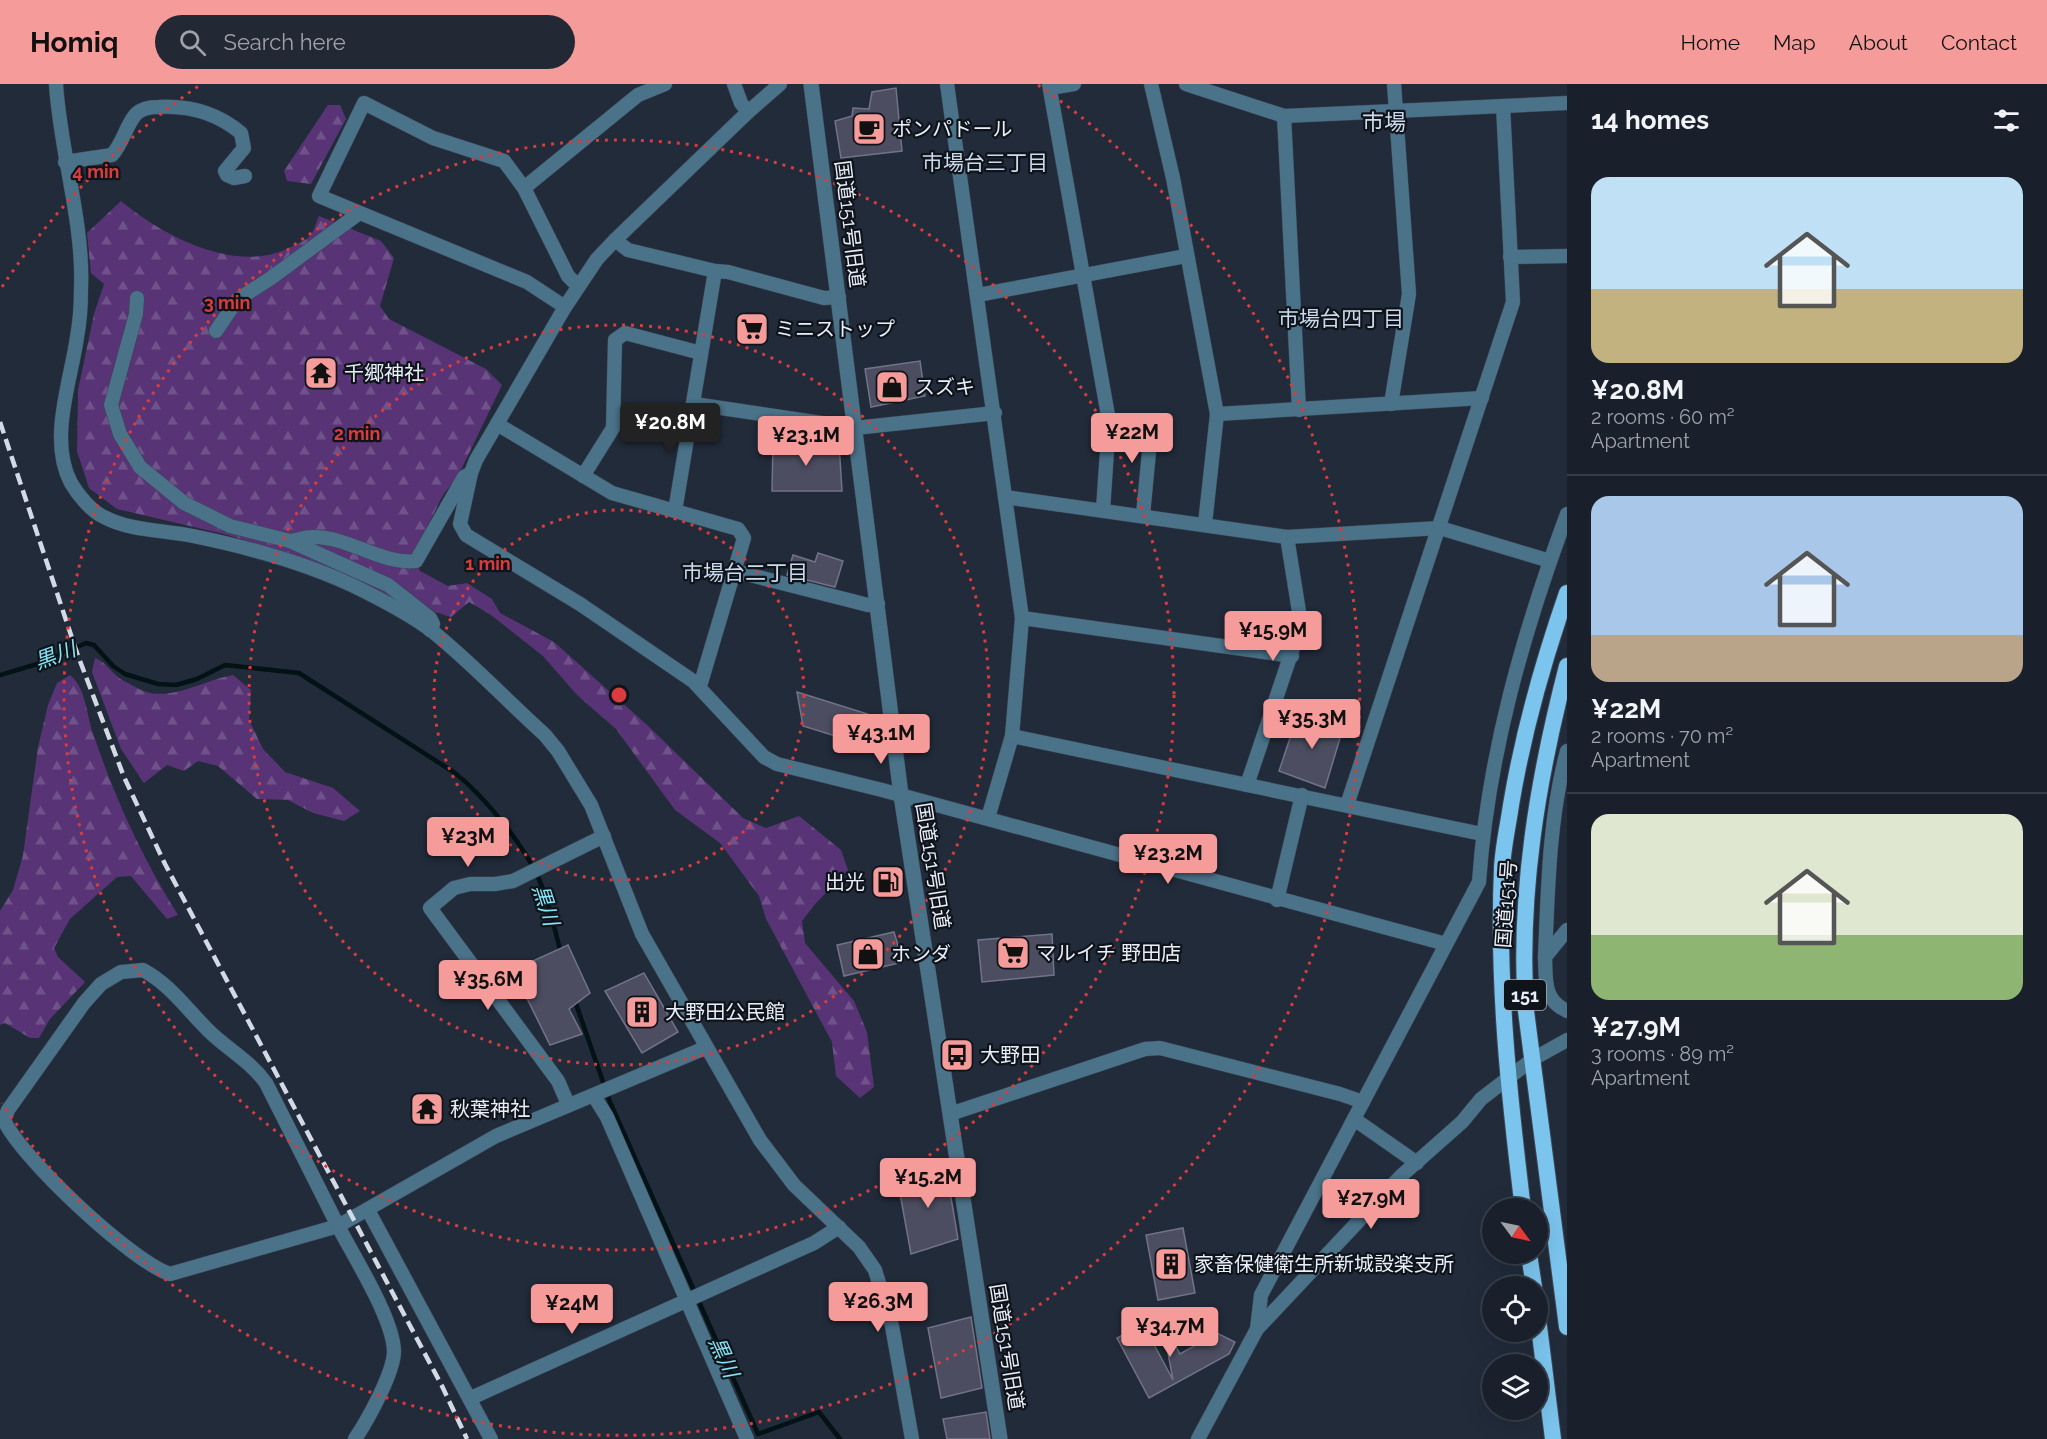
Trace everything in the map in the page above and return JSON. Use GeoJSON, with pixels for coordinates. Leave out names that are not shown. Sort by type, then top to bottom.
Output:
{"type":"FeatureCollection","features":[{"type":"Feature","properties":{"kind":"highway","name":"国道151号"},"geometry":{"type":"LineString","coordinates":[[1522,1198],[1507,1079],[1500,975],[1502,866],[1517,773],[1550,640],[1567,593]]}},
{"type":"Feature","properties":{"kind":"highway","name":"国道151号"},"geometry":{"type":"LineString","coordinates":[[1567,666],[1541,780],[1524,919],[1525,991],[1567,1327]]}},
{"type":"Feature","properties":{"kind":"highway"},"geometry":{"type":"LineString","coordinates":[[1541,1342],[1553,1439]]}},
{"type":"Feature","properties":{"kind":"street"},"geometry":{"type":"LineString","coordinates":[[56,84],[81,287],[78,335],[62,432],[62,458],[71,483],[89,506],[102,517],[123,525],[194,536],[305,568],[359,589],[430,630],[545,735],[584,791],[642,934],[705,1048],[760,1140],[794,1185],[860,1247],[875,1270],[892,1326],[912,1439]]}},
{"type":"Feature","properties":{"kind":"street"},"geometry":{"type":"LineString","coordinates":[[524,188],[638,95],[665,84]]}},
{"type":"Feature","properties":{"kind":"street"},"geometry":{"type":"LineString","coordinates":[[734,84],[741,103],[748,112]]}},
{"type":"Feature","properties":{"kind":"street"},"geometry":{"type":"LineString","coordinates":[[780,84],[615,240],[578,286],[471,473],[460,524],[466,535],[579,604],[700,686],[764,757],[777,764],[988,818],[1277,900],[1446,944]]}},
{"type":"Feature","properties":{"kind":"street","name":"国道151号旧道"},"geometry":{"type":"LineString","coordinates":[[811,84],[901,795],[1000,1439]]}},
{"type":"Feature","properties":{"kind":"street"},"geometry":{"type":"LineString","coordinates":[[947,84],[1022,618],[1012,736],[988,818]]}},
{"type":"Feature","properties":{"kind":"street"},"geometry":{"type":"LineString","coordinates":[[1074,84],[1050,86],[1109,421],[1103,510]]}},
{"type":"Feature","properties":{"kind":"street"},"geometry":{"type":"LineString","coordinates":[[1151,84],[1173,178],[1217,414],[1205,524]]}},
{"type":"Feature","properties":{"kind":"street"},"geometry":{"type":"LineString","coordinates":[[1186,84],[1284,116],[1398,113],[1567,103]]}},
{"type":"Feature","properties":{"kind":"street"},"geometry":{"type":"LineString","coordinates":[[1391,404],[1409,294],[1398,113],[1394,84]]}},
{"type":"Feature","properties":{"kind":"street"},"geometry":{"type":"LineString","coordinates":[[565,307],[527,282],[319,196],[364,102],[433,138],[504,161],[524,188],[568,276],[578,286]]}},
{"type":"Feature","properties":{"kind":"street"},"geometry":{"type":"LineString","coordinates":[[65,162],[112,155],[136,114],[142,109],[183,105],[206,112],[241,133],[243,148],[225,171],[227,175],[234,178],[245,176]]}},
{"type":"Feature","properties":{"kind":"street"},"geometry":{"type":"LineString","coordinates":[[1347,805],[1513,302],[1503,105]]}},
{"type":"Feature","properties":{"kind":"street"},"geometry":{"type":"LineString","coordinates":[[1284,116],[1299,410]]}},
{"type":"Feature","properties":{"kind":"street"},"geometry":{"type":"LineString","coordinates":[[216,331],[237,300],[272,278],[358,214]]}},
{"type":"Feature","properties":{"kind":"street"},"geometry":{"type":"LineString","coordinates":[[615,240],[628,250],[824,298],[839,297]]}},
{"type":"Feature","properties":{"kind":"street"},"geometry":{"type":"LineString","coordinates":[[978,295],[1186,256]]}},
{"type":"Feature","properties":{"kind":"street"},"geometry":{"type":"LineString","coordinates":[[1510,257],[1567,256]]}},
{"type":"Feature","properties":{"kind":"street"},"geometry":{"type":"LineString","coordinates":[[675,511],[715,271]]}},
{"type":"Feature","properties":{"kind":"street"},"geometry":{"type":"LineString","coordinates":[[137,298],[136,314],[111,405],[120,434],[140,467],[193,508],[230,526],[291,541],[388,585],[430,618],[433,624],[430,630]]}},
{"type":"Feature","properties":{"kind":"street"},"geometry":{"type":"LineString","coordinates":[[583,476],[613,428],[615,340],[625,333],[701,353]]}},
{"type":"Feature","properties":{"kind":"street"},"geometry":{"type":"LineString","coordinates":[[1217,414],[1482,398]]}},
{"type":"Feature","properties":{"kind":"street"},"geometry":{"type":"LineString","coordinates":[[694,404],[855,428],[995,413]]}},
{"type":"Feature","properties":{"kind":"street"},"geometry":{"type":"LineString","coordinates":[[1109,421],[1150,431],[1143,515]]}},
{"type":"Feature","properties":{"kind":"street"},"geometry":{"type":"LineString","coordinates":[[497,424],[612,493],[738,529],[744,538],[700,686]]}},
{"type":"Feature","properties":{"kind":"street"},"geometry":{"type":"LineString","coordinates":[[291,541],[314,536],[343,542],[405,562],[416,561],[464,477],[471,473]]}},
{"type":"Feature","properties":{"kind":"street"},"geometry":{"type":"LineString","coordinates":[[1005,497],[1287,537],[1440,528],[1550,561]]}},
{"type":"Feature","properties":{"kind":"street"},"geometry":{"type":"LineString","coordinates":[[1257,1329],[1261,1295],[1479,882],[1482,834],[1521,647],[1567,514]]}},
{"type":"Feature","properties":{"kind":"street"},"geometry":{"type":"LineString","coordinates":[[1247,785],[1301,624],[1287,537]]}},
{"type":"Feature","properties":{"kind":"street"},"geometry":{"type":"LineString","coordinates":[[735,571],[868,605],[878,604]]}},
{"type":"Feature","properties":{"kind":"street"},"geometry":{"type":"LineString","coordinates":[[1022,618],[1292,656]]}},
{"type":"Feature","properties":{"kind":"street"},"geometry":{"type":"LineString","coordinates":[[1012,736],[1482,834]]}},
{"type":"Feature","properties":{"kind":"street"},"geometry":{"type":"LineString","coordinates":[[1567,752],[1561,774],[1549,860],[1545,957],[1546,989],[1552,1001],[1567,1011]]}},
{"type":"Feature","properties":{"kind":"street"},"geometry":{"type":"LineString","coordinates":[[1277,900],[1302,795]]}},
{"type":"Feature","properties":{"kind":"street"},"geometry":{"type":"LineString","coordinates":[[568,1104],[558,1081],[430,908],[454,888],[470,884],[495,884],[513,880],[604,836]]}},
{"type":"Feature","properties":{"kind":"street"},"geometry":{"type":"LineString","coordinates":[[1545,957],[1567,930]]}},
{"type":"Feature","properties":{"kind":"street"},"geometry":{"type":"LineString","coordinates":[[355,1439],[388,1374],[394,1354],[392,1333],[338,1226],[266,1083],[254,1067],[208,1031],[158,978],[143,970],[121,972],[101,984],[36,1069],[8,1110],[4,1120],[10,1133],[63,1190],[125,1247],[158,1270],[170,1274],[338,1226],[496,1136],[705,1048]]}},
{"type":"Feature","properties":{"kind":"street"},"geometry":{"type":"LineString","coordinates":[[1198,1439],[1257,1329],[1401,1176],[1462,1122],[1481,1099],[1533,1059],[1567,1040]]}},
{"type":"Feature","properties":{"kind":"street"},"geometry":{"type":"LineString","coordinates":[[950,1114],[1145,1049],[1160,1048],[1329,1091],[1362,1102]]}},
{"type":"Feature","properties":{"kind":"street"},"geometry":{"type":"LineString","coordinates":[[596,1095],[747,1439]]}},
{"type":"Feature","properties":{"kind":"street"},"geometry":{"type":"LineString","coordinates":[[1354,1119],[1417,1163]]}},
{"type":"Feature","properties":{"kind":"street"},"geometry":{"type":"LineString","coordinates":[[368,1210],[491,1439]]}},
{"type":"Feature","properties":{"kind":"street"},"geometry":{"type":"LineString","coordinates":[[471,1398],[814,1243],[839,1227]]}},
{"type":"Feature","properties":{"kind":"green space"},"geometry":{"type":"Polygon","coordinates":[[[328,105],[340,105],[346,119],[311,184],[287,181],[284,171],[328,105]]]}},
{"type":"Feature","properties":{"kind":"green space"},"geometry":{"type":"Polygon","coordinates":[[[121,201],[158,227],[180,239],[226,254],[249,257],[272,254],[293,246],[311,235],[319,216],[381,241],[394,258],[380,306],[389,319],[486,369],[502,385],[459,474],[443,495],[414,553],[420,571],[448,586],[467,583],[492,599],[500,613],[554,642],[646,724],[743,818],[766,828],[799,816],[841,850],[848,870],[802,921],[805,943],[854,1001],[867,1032],[874,1087],[860,1098],[836,1076],[832,1042],[766,919],[759,896],[720,843],[675,810],[616,729],[577,695],[543,656],[491,615],[469,602],[451,617],[435,612],[412,595],[396,602],[374,589],[281,551],[224,534],[117,509],[89,488],[77,451],[78,390],[94,314],[104,284],[91,273],[87,233],[121,201]]]}},
{"type":"Feature","properties":{"kind":"green space"},"geometry":{"type":"Polygon","coordinates":[[[95,658],[103,662],[120,678],[150,693],[181,691],[233,675],[251,690],[249,720],[263,749],[285,772],[333,788],[360,811],[344,821],[313,813],[288,800],[257,799],[218,766],[198,761],[184,771],[167,765],[144,783],[121,749],[92,672],[95,658]]]}},
{"type":"Feature","properties":{"kind":"green space"},"geometry":{"type":"Polygon","coordinates":[[[70,675],[82,694],[101,757],[130,826],[152,871],[178,915],[167,919],[131,876],[117,877],[70,919],[54,948],[58,957],[85,982],[50,1019],[39,1038],[30,1038],[5,1023],[0,1025],[0,911],[13,890],[23,855],[38,747],[48,705],[57,683],[70,675]]]}},
{"type":"Feature","properties":{"kind":"building"},"geometry":{"type":"Polygon","coordinates":[[[896,88],[902,151],[841,158],[835,121],[852,116],[853,108],[869,109],[872,92],[896,88]]]}},
{"type":"Feature","properties":{"kind":"building"},"geometry":{"type":"Polygon","coordinates":[[[920,361],[925,396],[871,407],[865,369],[920,361]]]}},
{"type":"Feature","properties":{"kind":"building"},"geometry":{"type":"Polygon","coordinates":[[[773,442],[839,443],[842,491],[772,491],[773,442]]]}},
{"type":"Feature","properties":{"kind":"building"},"geometry":{"type":"Polygon","coordinates":[[[818,553],[843,561],[835,587],[787,575],[793,555],[815,562],[818,553]]]}},
{"type":"Feature","properties":{"kind":"building"},"geometry":{"type":"Polygon","coordinates":[[[797,692],[874,716],[880,750],[803,726],[797,692]]]}},
{"type":"Feature","properties":{"kind":"building"},"geometry":{"type":"Polygon","coordinates":[[[1298,714],[1344,725],[1325,788],[1279,771],[1298,714]]]}},
{"type":"Feature","properties":{"kind":"building"},"geometry":{"type":"Polygon","coordinates":[[[894,932],[903,962],[844,976],[837,945],[894,932]]]}},
{"type":"Feature","properties":{"kind":"building"},"geometry":{"type":"Polygon","coordinates":[[[1052,934],[1054,975],[982,982],[978,940],[1052,934]]]}},
{"type":"Feature","properties":{"kind":"building"},"geometry":{"type":"Polygon","coordinates":[[[568,945],[590,993],[569,1009],[582,1034],[550,1045],[513,970],[568,945]]]}},
{"type":"Feature","properties":{"kind":"building","name":"大野田公民館"},"geometry":{"type":"Polygon","coordinates":[[[644,973],[678,1032],[642,1053],[605,991],[644,973]]]}},
{"type":"Feature","properties":{"kind":"building"},"geometry":{"type":"Polygon","coordinates":[[[946,1168],[958,1239],[911,1254],[897,1177],[946,1168]]]}},
{"type":"Feature","properties":{"kind":"building","name":"家畜保健衛生所新城設楽支所"},"geometry":{"type":"Polygon","coordinates":[[[1183,1228],[1195,1293],[1158,1300],[1146,1235],[1183,1228]]]}},
{"type":"Feature","properties":{"kind":"building"},"geometry":{"type":"Polygon","coordinates":[[[971,1317],[982,1388],[941,1398],[928,1328],[971,1317]]]}},
{"type":"Feature","properties":{"kind":"building"},"geometry":{"type":"Polygon","coordinates":[[[1143,1324],[1173,1380],[1164,1331],[1167,1330],[1180,1354],[1217,1333],[1235,1342],[1229,1354],[1149,1398],[1117,1338],[1143,1324]]]}},
{"type":"Feature","properties":{"kind":"building"},"geometry":{"type":"Polygon","coordinates":[[[986,1412],[990,1439],[947,1439],[943,1419],[986,1412]]]}},
{"type":"Feature","properties":{"kind":"waterway","name":"黒川"},"geometry":{"type":"LineString","coordinates":[[0,675],[44,662],[86,643],[94,645],[113,666],[125,674],[158,684],[176,685],[197,679],[225,665],[299,673],[455,773],[478,794],[513,836],[538,877],[561,953]]}},
{"type":"Feature","properties":{"kind":"waterway","name":"黒川"},"geometry":{"type":"LineString","coordinates":[[574,998],[610,1102],[758,1434],[819,1412],[840,1439]]}},
{"type":"Feature","properties":{"kind":"railway"},"geometry":{"type":"LineString","coordinates":[[0,422],[77,653],[124,777],[165,864],[442,1386],[467,1439]]}},
{"type":"Feature","properties":{"kind":"place","name":"ポンパドール"},"geometry":{"type":"Point","coordinates":[869,129]}},
{"type":"Feature","properties":{"kind":"place","name":"ミニストップ"},"geometry":{"type":"Point","coordinates":[752,329]}},
{"type":"Feature","properties":{"kind":"place","name":"千郷神社"},"geometry":{"type":"Point","coordinates":[321,373]}},
{"type":"Feature","properties":{"kind":"place","name":"スズキ"},"geometry":{"type":"Point","coordinates":[892,387]}},
{"type":"Feature","properties":{"kind":"place","name":"出光"},"geometry":{"type":"Point","coordinates":[888,882]}},
{"type":"Feature","properties":{"kind":"place","name":"マルイチ 野田店"},"geometry":{"type":"Point","coordinates":[1013,953]}},
{"type":"Feature","properties":{"kind":"place","name":"ホンダ"},"geometry":{"type":"Point","coordinates":[868,954]}},
{"type":"Feature","properties":{"kind":"place","name":"大野田公民館"},"geometry":{"type":"Point","coordinates":[642,1012]}},
{"type":"Feature","properties":{"kind":"place","name":"大野田"},"geometry":{"type":"Point","coordinates":[957,1055]}},
{"type":"Feature","properties":{"kind":"place","name":"秋葉神社"},"geometry":{"type":"Point","coordinates":[427,1109]}},
{"type":"Feature","properties":{"kind":"place","name":"家畜保健衛生所新城設楽支所"},"geometry":{"type":"Point","coordinates":[1171,1264]}},
{"type":"Feature","properties":{"kind":"district","name":"市場"},"geometry":{"type":"Point","coordinates":[1384,122]}},
{"type":"Feature","properties":{"kind":"district","name":"市場台三丁目"},"geometry":{"type":"Point","coordinates":[985,162]}},
{"type":"Feature","properties":{"kind":"district","name":"市場台四丁目"},"geometry":{"type":"Point","coordinates":[1341,318]}},
{"type":"Feature","properties":{"kind":"district","name":"市場台二丁目"},"geometry":{"type":"Point","coordinates":[745,572]}}]}
